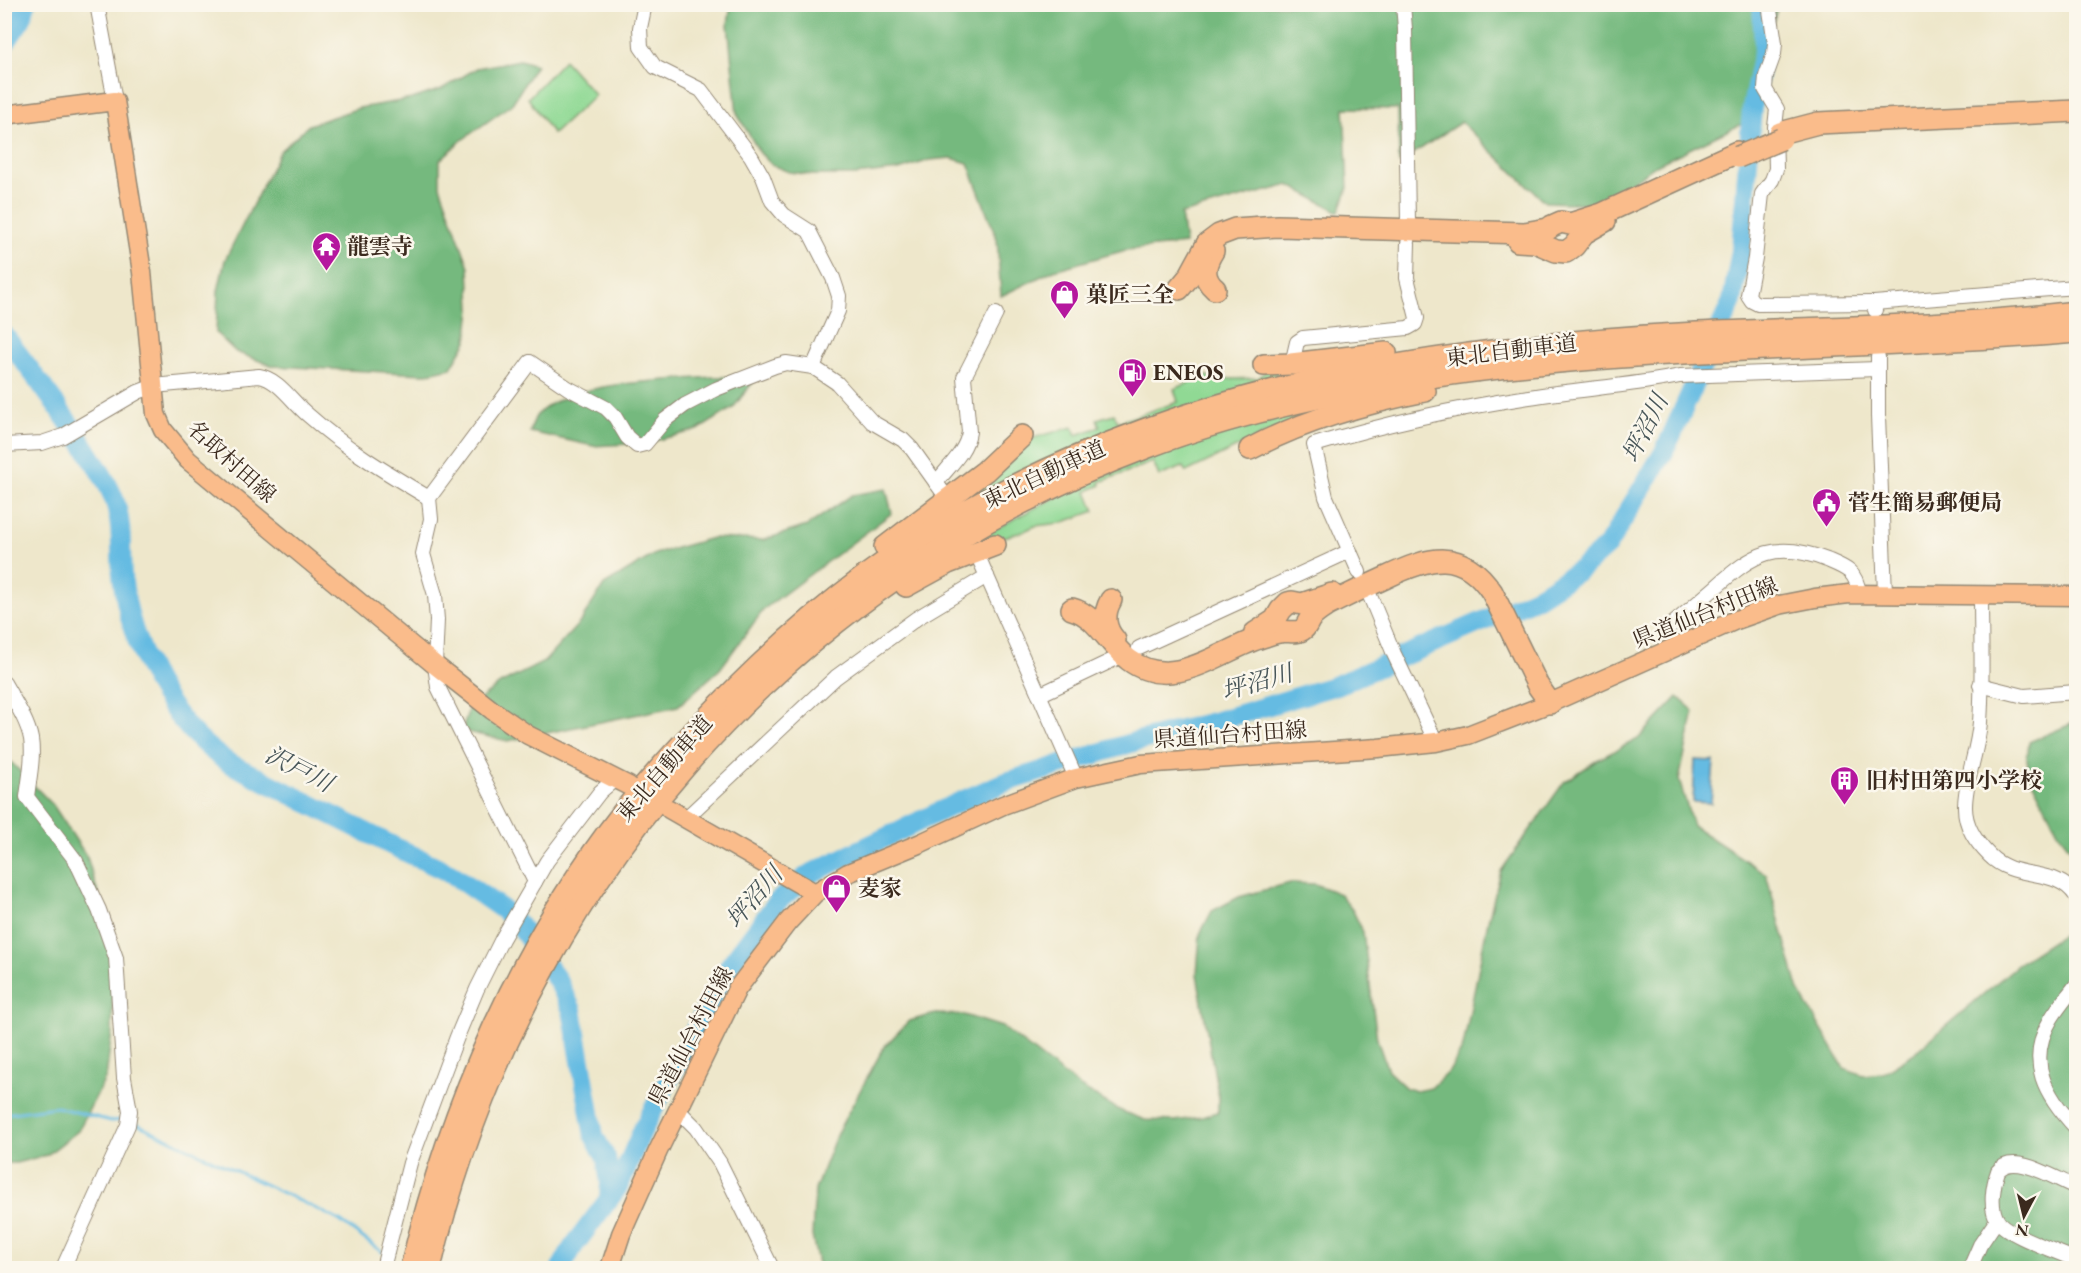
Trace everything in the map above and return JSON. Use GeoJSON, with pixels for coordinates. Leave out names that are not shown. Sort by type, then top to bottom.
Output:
{"type":"FeatureCollection","features":[{"type":"Feature","properties":{"kind":"highway"},"geometry":{"type":"LineString","coordinates":[[1179,289],[1189,277],[1207,244],[1219,235],[1235,230],[1278,226],[1524,233],[1548,229],[1561,222],[1570,224],[1602,214],[1781,136],[1818,123],[2076,111]]}},
{"type":"Feature","properties":{"kind":"highway"},"geometry":{"type":"LineString","coordinates":[[1781,136],[1820,129],[2076,120]]}},
{"type":"Feature","properties":{"kind":"highway"},"geometry":{"type":"LineString","coordinates":[[1215,289],[1208,283],[1205,276],[1206,265],[1215,248],[1229,239],[1260,231],[1535,242],[1556,251],[1566,252],[1584,233],[1737,155]]}},
{"type":"Feature","properties":{"kind":"highway","name":"東北自動車道"},"geometry":{"type":"LineString","coordinates":[[430,1269],[451,1188],[477,1112],[517,1021],[555,950],[601,874],[693,758],[724,712],[795,632],[838,598],[928,534],[979,504],[1087,452],[1146,428],[1203,409],[1309,381],[1400,364],[1524,348],[1678,348],[2076,312]]}},
{"type":"Feature","properties":{"kind":"highway"},"geometry":{"type":"LineString","coordinates":[[1264,365],[1619,330],[1678,348]]}},
{"type":"Feature","properties":{"kind":"highway","name":"東北自動車道"},"geometry":{"type":"LineString","coordinates":[[1678,348],[1697,333],[1736,342],[1986,339],[2076,332]]}},
{"type":"Feature","properties":{"kind":"highway"},"geometry":{"type":"LineString","coordinates":[[1250,449],[1300,425],[1346,410],[1417,393],[1678,348]]}},
{"type":"Feature","properties":{"kind":"highway"},"geometry":{"type":"LineString","coordinates":[[724,712],[748,666],[798,620],[895,539],[985,471],[1022,436]]}},
{"type":"Feature","properties":{"kind":"highway"},"geometry":{"type":"LineString","coordinates":[[724,712],[765,696],[812,654],[873,607],[914,581],[948,563],[995,545]]}},
{"type":"Feature","properties":{"kind":"highway"},"geometry":{"type":"LineString","coordinates":[[1111,600],[1106,609],[1109,634],[1118,645],[1137,659],[1160,665],[1187,662],[1205,656],[1268,625],[1275,620],[1288,603],[1302,604],[1315,601],[1410,558],[1433,552],[1451,552],[1466,557],[1485,571],[1515,625],[1538,686],[1551,703]]}},
{"type":"Feature","properties":{"kind":"highway"},"geometry":{"type":"LineString","coordinates":[[1072,609],[1079,611],[1094,622],[1113,647],[1130,661],[1144,669],[1159,672],[1177,671],[1196,666],[1259,638],[1281,632],[1299,632],[1328,605],[1413,565],[1437,559],[1459,562],[1473,570],[1496,590]]}},
{"type":"Feature","properties":{"kind":"highway","name":"東北自動車道"},"geometry":{"type":"LineString","coordinates":[[411,1269],[434,1187],[456,1121],[502,1010],[543,931],[581,871],[620,816],[679,747],[724,712]]}},
{"type":"Feature","properties":{"kind":"main road"},"geometry":{"type":"LineString","coordinates":[[4,115],[115,101]]}},
{"type":"Feature","properties":{"kind":"main road","name":"名取村田線"},"geometry":{"type":"LineString","coordinates":[[115,101],[142,272],[156,414],[163,430],[188,460],[435,665],[528,735],[622,782]]}},
{"type":"Feature","properties":{"kind":"main road","name":"県道仙台村田線"},"geometry":{"type":"LineString","coordinates":[[610,1269],[626,1223],[677,1110],[737,990],[813,892],[848,873],[921,843],[1074,774],[1141,764],[1436,742],[1468,735],[1551,703],[1736,620],[1788,603],[1815,598],[1885,593],[2076,596]]}},
{"type":"Feature","properties":{"kind":"main road"},"geometry":{"type":"LineString","coordinates":[[669,809],[813,892]]}},
{"type":"Feature","properties":{"kind":"street"},"geometry":{"type":"LineString","coordinates":[[97,4],[115,101]]}},
{"type":"Feature","properties":{"kind":"street"},"geometry":{"type":"LineString","coordinates":[[645,4],[639,28],[642,47],[655,67],[701,90],[751,156],[763,177],[772,201],[784,215],[809,231],[833,278],[839,296],[838,311],[813,366]]}},
{"type":"Feature","properties":{"kind":"street"},"geometry":{"type":"LineString","coordinates":[[1403,4],[1408,222]]}},
{"type":"Feature","properties":{"kind":"street"},"geometry":{"type":"LineString","coordinates":[[1769,4],[1775,43],[1765,89],[1777,110],[1776,169],[1772,180],[1762,194],[1755,258],[1748,295],[1752,301],[1758,304],[1874,306],[2076,287]]}},
{"type":"Feature","properties":{"kind":"street"},"geometry":{"type":"LineString","coordinates":[[1294,355],[1297,342],[1303,338],[1408,328],[1415,324],[1417,318],[1407,278],[1408,243]]}},
{"type":"Feature","properties":{"kind":"street"},"geometry":{"type":"LineString","coordinates":[[535,882],[438,687],[435,665],[437,620],[435,595],[423,554],[431,519],[429,498],[530,362],[568,388],[606,408],[615,417],[627,437],[637,446],[645,444],[665,420],[685,405],[716,389],[786,363],[813,366],[837,383],[872,422],[903,440],[939,487],[968,440],[964,377],[996,314]]}},
{"type":"Feature","properties":{"kind":"street"},"geometry":{"type":"LineString","coordinates":[[1314,446],[1352,434],[1467,408],[1531,397],[1680,376],[1878,363],[1885,593]]}},
{"type":"Feature","properties":{"kind":"street"},"geometry":{"type":"LineString","coordinates":[[4,446],[42,443],[63,436],[138,392],[154,386],[259,376],[270,378],[312,420],[345,446],[429,498]]}},
{"type":"Feature","properties":{"kind":"street"},"geometry":{"type":"LineString","coordinates":[[1311,431],[1326,497],[1359,572]]}},
{"type":"Feature","properties":{"kind":"street"},"geometry":{"type":"LineString","coordinates":[[1140,648],[1350,550]]}},
{"type":"Feature","properties":{"kind":"street"},"geometry":{"type":"LineString","coordinates":[[1667,629],[1738,567],[1757,556],[1777,551],[1791,550],[1808,553],[1852,572],[1859,594]]}},
{"type":"Feature","properties":{"kind":"street"},"geometry":{"type":"LineString","coordinates":[[981,563],[1074,774]]}},
{"type":"Feature","properties":{"kind":"street"},"geometry":{"type":"LineString","coordinates":[[686,818],[836,677],[917,618],[987,576]]}},
{"type":"Feature","properties":{"kind":"street"},"geometry":{"type":"LineString","coordinates":[[1981,594],[1980,724],[1965,808],[1968,824],[1976,842],[1992,859],[2014,871],[2046,876],[2064,882],[2076,896]]}},
{"type":"Feature","properties":{"kind":"street"},"geometry":{"type":"LineString","coordinates":[[1370,596],[1394,654],[1436,742]]}},
{"type":"Feature","properties":{"kind":"street"},"geometry":{"type":"LineString","coordinates":[[1038,694],[1115,659]]}},
{"type":"Feature","properties":{"kind":"street"},"geometry":{"type":"LineString","coordinates":[[4,683],[22,715],[31,740],[27,797],[76,861],[99,910],[116,958],[129,1121],[63,1269]]}},
{"type":"Feature","properties":{"kind":"street"},"geometry":{"type":"LineString","coordinates":[[1980,685],[2024,696],[2076,692]]}},
{"type":"Feature","properties":{"kind":"street"},"geometry":{"type":"LineString","coordinates":[[383,1269],[410,1163],[430,1106],[469,1008],[502,939],[547,861],[600,792],[622,782]]}},
{"type":"Feature","properties":{"kind":"street"},"geometry":{"type":"LineString","coordinates":[[2076,985],[2050,1019],[2043,1037],[2039,1063],[2053,1103],[2076,1128]]}},
{"type":"Feature","properties":{"kind":"street"},"geometry":{"type":"LineString","coordinates":[[677,1110],[696,1128],[720,1163],[772,1269]]}},
{"type":"Feature","properties":{"kind":"street"},"geometry":{"type":"LineString","coordinates":[[2076,1187],[2017,1163],[2001,1167],[1993,1195],[1997,1220],[2008,1230],[2076,1260]]}},
{"type":"Feature","properties":{"kind":"street"},"geometry":{"type":"LineString","coordinates":[[1971,1269],[1980,1245],[1997,1220]]}},
{"type":"Feature","properties":{"kind":"green space"},"geometry":{"type":"Polygon","coordinates":[[[731,5],[1778,5],[1746,122],[1658,164],[1601,204],[1545,202],[1461,122],[1399,163],[1398,109],[1344,108],[1348,188],[1339,212],[1289,185],[1181,214],[1185,244],[1126,250],[1054,270],[1001,296],[997,239],[968,163],[951,158],[930,160],[899,170],[855,175],[812,175],[789,172],[772,165],[760,153],[737,114],[728,24],[731,5]]]}},
{"type":"Feature","properties":{"kind":"green space"},"geometry":{"type":"Polygon","coordinates":[[[520,60],[536,65],[512,104],[462,140],[440,160],[440,186],[469,267],[471,309],[467,341],[451,368],[424,374],[273,366],[236,352],[216,333],[218,291],[225,260],[280,151],[309,125],[359,108],[412,99],[442,89],[477,68],[520,60]]]}},
{"type":"Feature","properties":{"kind":"green space"},"geometry":{"type":"Polygon","coordinates":[[[564,60],[595,95],[553,134],[528,98],[564,60]]]}},
{"type":"Feature","properties":{"kind":"green space"},"geometry":{"type":"Polygon","coordinates":[[[1333,368],[943,513],[1025,440],[1073,427],[1076,435],[1100,427],[1097,419],[1114,414],[1118,422],[1178,402],[1174,389],[1206,376],[1230,379],[1259,378],[1265,371],[1333,368]]]}},
{"type":"Feature","properties":{"kind":"green space"},"geometry":{"type":"Polygon","coordinates":[[[740,377],[753,382],[733,408],[698,430],[645,443],[593,446],[530,432],[537,415],[552,403],[572,395],[620,384],[740,377]]]}},
{"type":"Feature","properties":{"kind":"green space"},"geometry":{"type":"Polygon","coordinates":[[[1333,406],[1261,436],[1186,472],[1183,467],[1159,476],[1153,462],[1100,482],[1101,485],[1087,491],[1095,511],[1061,523],[1035,526],[1022,532],[961,549],[1070,490],[1157,454],[1240,427],[1333,406]]]}},
{"type":"Feature","properties":{"kind":"green space"},"geometry":{"type":"Polygon","coordinates":[[[886,489],[892,513],[764,609],[720,669],[678,706],[508,741],[462,731],[469,708],[500,684],[544,662],[581,621],[604,585],[655,554],[712,538],[763,540],[807,526],[852,495],[886,489]]]}},
{"type":"Feature","properties":{"kind":"green space"},"geometry":{"type":"Polygon","coordinates":[[[1678,697],[1694,711],[1679,780],[1693,826],[1766,874],[1799,991],[1844,1068],[1863,1075],[1883,1073],[1913,1054],[2022,961],[2073,928],[2076,923],[2076,1268],[819,1268],[812,1236],[815,1190],[837,1133],[884,1047],[909,1021],[935,1014],[964,1015],[1002,1027],[1080,1087],[1119,1110],[1145,1120],[1175,1121],[1218,1112],[1218,1094],[1197,974],[1200,934],[1212,911],[1239,897],[1290,883],[1315,884],[1340,894],[1353,911],[1363,932],[1377,1039],[1388,1071],[1406,1088],[1416,1091],[1431,1088],[1450,1070],[1463,1047],[1488,921],[1501,871],[1564,782],[1599,759],[1638,739],[1678,697]]]}},
{"type":"Feature","properties":{"kind":"green space"},"geometry":{"type":"Polygon","coordinates":[[[2076,722],[2076,856],[2060,835],[2030,777],[2027,759],[2029,742],[2076,722]]]}},
{"type":"Feature","properties":{"kind":"green space"},"geometry":{"type":"Polygon","coordinates":[[[4,755],[53,805],[87,857],[104,913],[113,982],[112,1032],[106,1077],[78,1131],[47,1155],[16,1163],[5,1163],[4,755]]]}},
{"type":"Feature","properties":{"kind":"water"},"geometry":{"type":"Polygon","coordinates":[[[1695,760],[1714,761],[1711,803],[1693,802],[1695,760]]]}},
{"type":"Feature","properties":{"kind":"waterway","name":"沢戸川"},"geometry":{"type":"LineString","coordinates":[[4,45],[21,20],[26,4]]}},
{"type":"Feature","properties":{"kind":"waterway","name":"坪沼川"},"geometry":{"type":"LineString","coordinates":[[561,1268],[573,1247],[618,1187],[644,1127],[727,969],[777,902],[808,875],[1003,783],[1134,742],[1213,722],[1337,685],[1536,598],[1581,569],[1607,546],[1664,452],[1732,301],[1741,251],[1752,108],[1764,47],[1762,4]]}},
{"type":"Feature","properties":{"kind":"waterway","name":"沢戸川"},"geometry":{"type":"LineString","coordinates":[[4,335],[67,420],[110,488],[119,520],[122,575],[126,602],[134,629],[143,656],[156,681],[170,705],[188,727],[229,763],[450,873],[502,909],[519,925],[558,981],[572,1010],[594,1136],[606,1158],[610,1183],[609,1199]]}},
{"type":"Feature","properties":{"kind":"waterway"},"geometry":{"type":"LineString","coordinates":[[51,447],[81,441]]}},
{"type":"Feature","properties":{"kind":"waterway"},"geometry":{"type":"LineString","coordinates":[[4,1114],[56,1107],[111,1121],[123,1120]]}},
{"type":"Feature","properties":{"kind":"waterway"},"geometry":{"type":"LineString","coordinates":[[133,1122],[323,1212],[340,1221],[382,1252]]}},
{"type":"Feature","properties":{"kind":"place","name":"龍雲寺"},"geometry":{"type":"Point","coordinates":[326,272]}},
{"type":"Feature","properties":{"kind":"place","name":"菓匠三全"},"geometry":{"type":"Point","coordinates":[1065,320]}},
{"type":"Feature","properties":{"kind":"place","name":"ENEOS"},"geometry":{"type":"Point","coordinates":[1132,398]}},
{"type":"Feature","properties":{"kind":"place","name":"菅生簡易郵便局"},"geometry":{"type":"Point","coordinates":[1827,528]}},
{"type":"Feature","properties":{"kind":"place","name":"旧村田第四小学校"},"geometry":{"type":"Point","coordinates":[1845,806]}},
{"type":"Feature","properties":{"kind":"place","name":"麦家"},"geometry":{"type":"Point","coordinates":[837,914]}}]}
